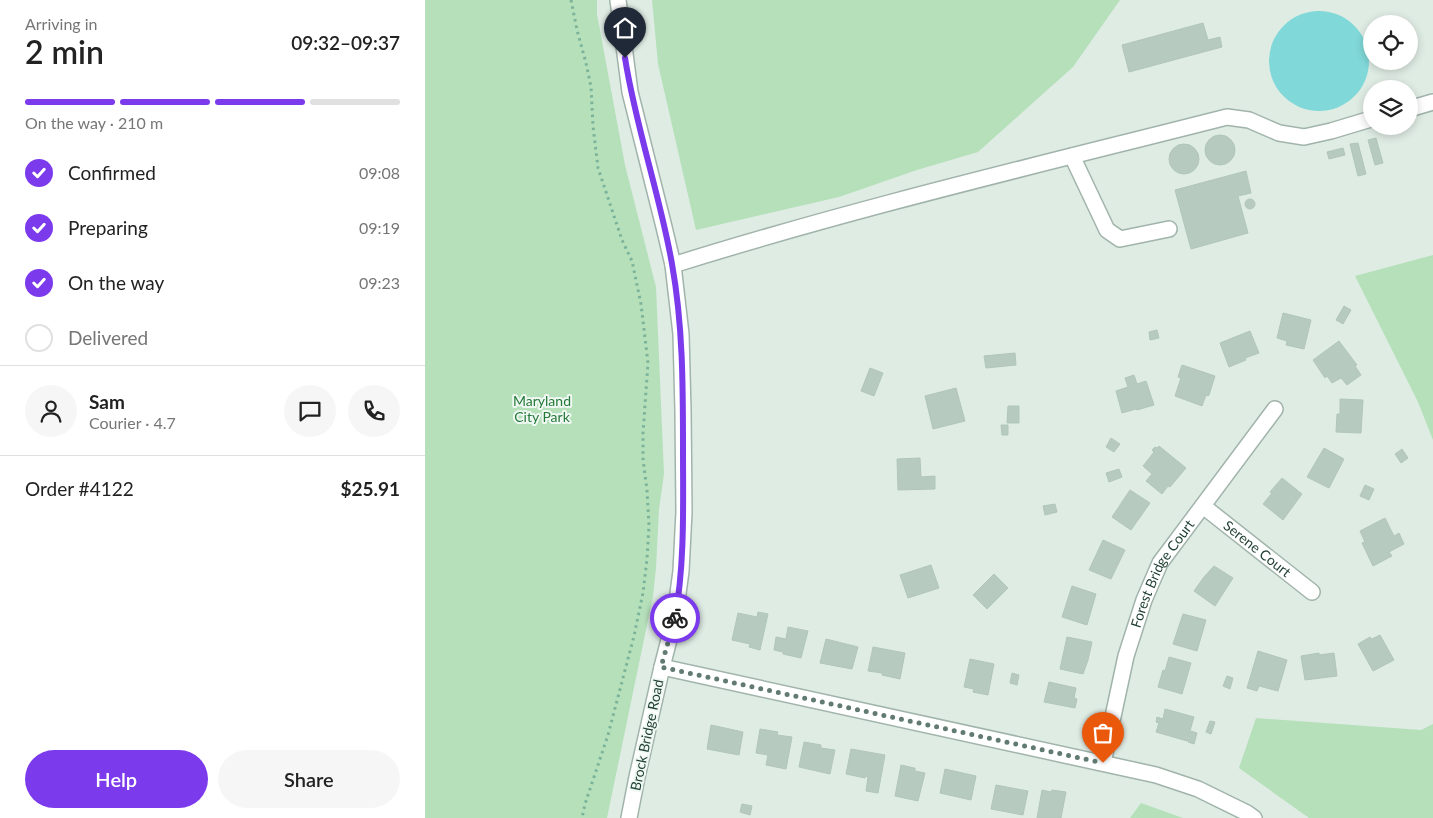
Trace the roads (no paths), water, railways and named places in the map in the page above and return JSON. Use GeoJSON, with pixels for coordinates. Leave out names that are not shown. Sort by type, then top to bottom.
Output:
{"type":"FeatureCollection","features":[{"type":"Feature","properties":{"kind":"street","name":"Brock Bridge Road"},"geometry":{"type":"LineString","coordinates":[[618,0],[630,92],[673,265],[681,334],[683,411],[684,512],[681,571],[675,616],[661,667],[629,818]]}},
{"type":"Feature","properties":{"kind":"street"},"geometry":{"type":"LineString","coordinates":[[1418,106],[1433,102]]}},
{"type":"Feature","properties":{"kind":"street"},"geometry":{"type":"LineString","coordinates":[[673,265],[764,237],[1227,117],[1249,120],[1279,133],[1304,137],[1363,121]]}},
{"type":"Feature","properties":{"kind":"street"},"geometry":{"type":"LineString","coordinates":[[1072,156],[1107,230],[1121,240],[1169,229]]}},
{"type":"Feature","properties":{"kind":"street","name":"Forest Bridge Court"},"geometry":{"type":"LineString","coordinates":[[1103,763],[1126,656],[1143,600],[1160,563],[1275,409]]}},
{"type":"Feature","properties":{"kind":"street","name":"Serene Court"},"geometry":{"type":"LineString","coordinates":[[1203,506],[1312,592]]}},
{"type":"Feature","properties":{"kind":"street"},"geometry":{"type":"LineString","coordinates":[[661,667],[1156,776],[1198,789],[1254,818]]}},
{"type":"Feature","properties":{"kind":"water"},"geometry":{"type":"Polygon","coordinates":[[[1309,12],[1329,12],[1347,19],[1363,38],[1363,70],[1368,71],[1361,89],[1347,103],[1329,110],[1309,110],[1291,103],[1277,89],[1270,71],[1270,51],[1277,33],[1291,19],[1309,12]]]}},
{"type":"Feature","properties":{"kind":"park label","name":"Maryland City Park"},"geometry":{"type":"Point","coordinates":[542,410]}}]}
